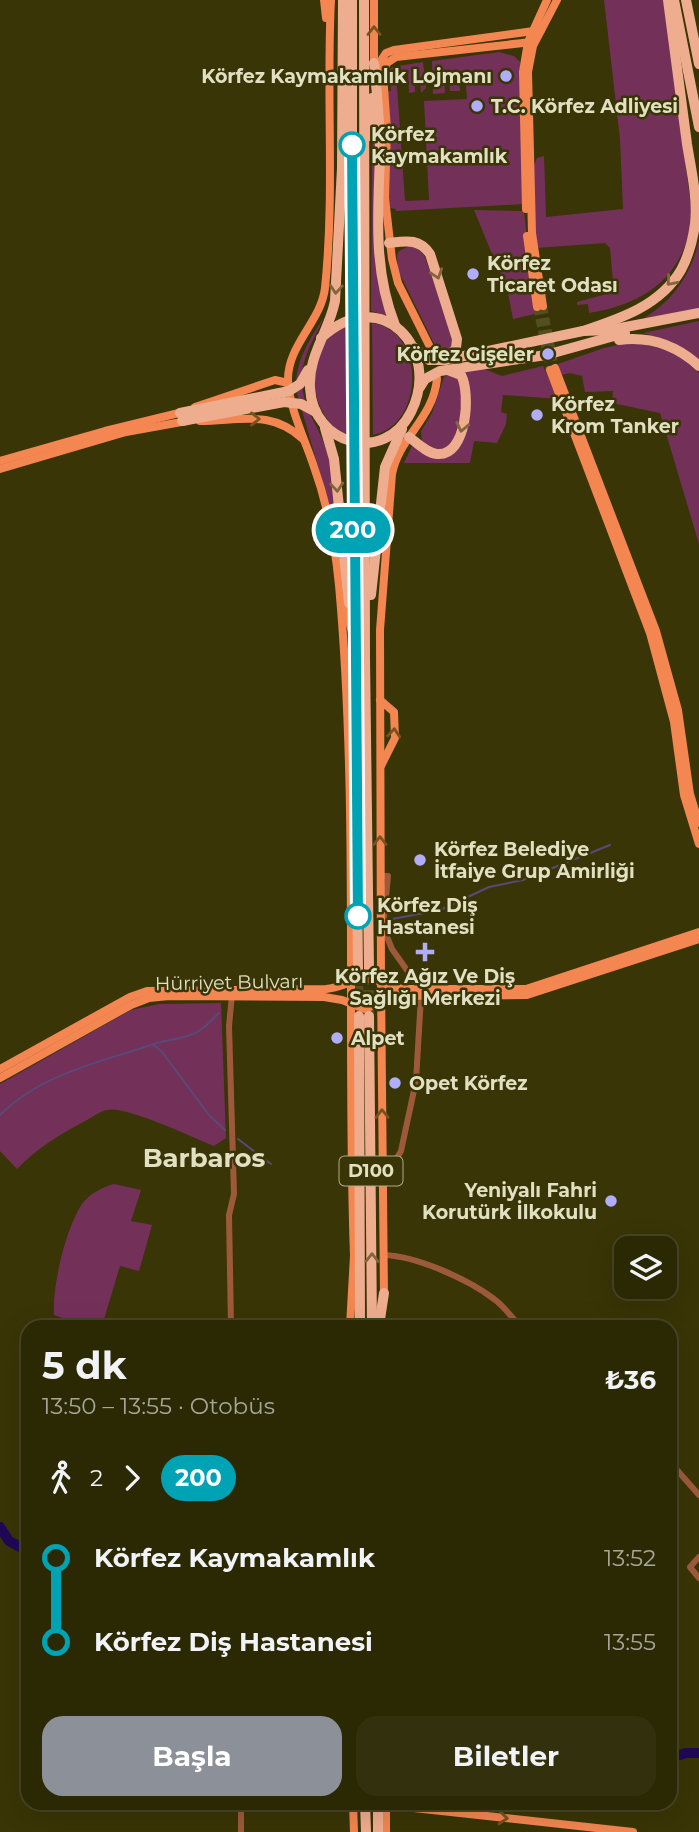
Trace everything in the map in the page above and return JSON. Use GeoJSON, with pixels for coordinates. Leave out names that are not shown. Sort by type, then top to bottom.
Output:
{"type":"FeatureCollection","features":[{"type":"Feature","properties":{"kind":"highway"},"geometry":{"type":"LineString","coordinates":[[181,417],[218,410],[294,389],[312,363],[333,311],[342,168],[340,0]]}},
{"type":"Feature","properties":{"kind":"highway"},"geometry":{"type":"LineString","coordinates":[[352,0],[354,642],[364,970],[364,0]]}},
{"type":"Feature","properties":{"kind":"highway"},"geometry":{"type":"LineString","coordinates":[[418,391],[432,380],[435,372],[447,365],[583,331],[634,313],[664,290],[680,271],[695,224],[668,0]]}},
{"type":"Feature","properties":{"kind":"highway"},"geometry":{"type":"LineString","coordinates":[[674,0],[699,127]]}},
{"type":"Feature","properties":{"kind":"highway"},"geometry":{"type":"LineString","coordinates":[[687,0],[699,64]]}},
{"type":"Feature","properties":{"kind":"highway"},"geometry":{"type":"LineString","coordinates":[[365,189],[370,149],[374,63]]}},
{"type":"Feature","properties":{"kind":"highway"},"geometry":{"type":"LineString","coordinates":[[374,63],[379,128],[377,210],[382,288],[392,323],[410,343],[434,361],[447,365],[461,375],[467,391],[459,441],[448,453],[437,454],[409,437]]}},
{"type":"Feature","properties":{"kind":"highway"},"geometry":{"type":"LineString","coordinates":[[389,243],[415,241],[424,246],[430,254],[457,339],[456,348],[447,365]]}},
{"type":"Feature","properties":{"kind":"highway"},"geometry":{"type":"LineString","coordinates":[[583,331],[610,330],[699,313]]}},
{"type":"Feature","properties":{"kind":"highway"},"geometry":{"type":"LineString","coordinates":[[321,338],[350,318],[377,317],[392,323]]}},
{"type":"Feature","properties":{"kind":"highway"},"geometry":{"type":"LineString","coordinates":[[447,365],[545,355],[617,335],[699,319]]}},
{"type":"Feature","properties":{"kind":"highway"},"geometry":{"type":"LineString","coordinates":[[583,345],[637,338],[655,341],[678,351],[699,366]]}},
{"type":"Feature","properties":{"kind":"highway"},"geometry":{"type":"LineString","coordinates":[[365,658],[385,467],[389,452],[418,391],[418,370],[410,343]]}},
{"type":"Feature","properties":{"kind":"highway"},"geometry":{"type":"LineString","coordinates":[[312,363],[310,392],[315,414],[334,460],[354,642]]}},
{"type":"Feature","properties":{"kind":"highway"},"geometry":{"type":"LineString","coordinates":[[218,410],[284,402],[315,414],[334,434],[344,440],[365,443],[391,435],[404,424]]}},
{"type":"Feature","properties":{"kind":"highway","name":"D100"},"geometry":{"type":"LineString","coordinates":[[358,1320],[364,1016],[372,1320]]}},
{"type":"Feature","properties":{"kind":"highway"},"geometry":{"type":"LineString","coordinates":[[354,1256],[358,1320]]}},
{"type":"Feature","properties":{"kind":"highway"},"geometry":{"type":"LineString","coordinates":[[382,1320],[384,1293]]}},
{"type":"Feature","properties":{"kind":"highway"},"geometry":{"type":"LineString","coordinates":[[365,1810],[366,1832]]}},
{"type":"Feature","properties":{"kind":"highway"},"geometry":{"type":"LineString","coordinates":[[378,1832],[382,1810]]}},
{"type":"Feature","properties":{"kind":"main road"},"geometry":{"type":"LineString","coordinates":[[324,0],[329,36]]}},
{"type":"Feature","properties":{"kind":"main road"},"geometry":{"type":"LineString","coordinates":[[269,382],[292,358],[318,313],[325,285],[330,191],[331,0]]}},
{"type":"Feature","properties":{"kind":"main road"},"geometry":{"type":"LineString","coordinates":[[374,0],[374,63]]}},
{"type":"Feature","properties":{"kind":"main road"},"geometry":{"type":"LineString","coordinates":[[540,307],[526,234],[523,72],[547,0]]}},
{"type":"Feature","properties":{"kind":"main road"},"geometry":{"type":"LineString","coordinates":[[428,354],[391,275],[385,241],[387,130],[384,56],[394,50],[537,31],[557,0]]}},
{"type":"Feature","properties":{"kind":"main road"},"geometry":{"type":"LineString","coordinates":[[383,72],[387,63],[396,58],[532,42]]}},
{"type":"Feature","properties":{"kind":"main road"},"geometry":{"type":"LineString","coordinates":[[386,213],[389,243],[398,283],[428,354]]}},
{"type":"Feature","properties":{"kind":"main road"},"geometry":{"type":"LineString","coordinates":[[292,358],[288,383],[296,416],[329,511],[339,584],[349,722],[354,1256],[350,1320]]}},
{"type":"Feature","properties":{"kind":"main road"},"geometry":{"type":"LineString","coordinates":[[699,823],[690,794],[678,710],[656,631],[553,369],[650,633],[674,722],[684,795],[699,844]]}},
{"type":"Feature","properties":{"kind":"main road"},"geometry":{"type":"LineString","coordinates":[[0,469],[181,417],[216,398],[269,382],[278,380],[288,383]]}},
{"type":"Feature","properties":{"kind":"main road"},"geometry":{"type":"LineString","coordinates":[[384,1293],[381,982],[384,876],[380,769],[380,647],[392,474],[399,452],[429,410],[432,380]]}},
{"type":"Feature","properties":{"kind":"main road"},"geometry":{"type":"LineString","coordinates":[[380,647],[374,636],[389,467],[396,449],[425,408],[432,380]]}},
{"type":"Feature","properties":{"kind":"main road"},"geometry":{"type":"LineString","coordinates":[[278,421],[296,416]]}},
{"type":"Feature","properties":{"kind":"main road"},"geometry":{"type":"LineString","coordinates":[[0,461],[105,430],[181,417],[257,418],[278,421],[306,442]]}},
{"type":"Feature","properties":{"kind":"main road"},"geometry":{"type":"LineString","coordinates":[[339,584],[354,642]]}},
{"type":"Feature","properties":{"kind":"main road"},"geometry":{"type":"LineString","coordinates":[[349,722],[355,664]]}},
{"type":"Feature","properties":{"kind":"main road"},"geometry":{"type":"LineString","coordinates":[[380,700],[394,712],[396,734],[380,769]]}},
{"type":"Feature","properties":{"kind":"main road","name":"Hürriyet Bulvarı"},"geometry":{"type":"LineString","coordinates":[[0,1069],[130,997],[147,991],[324,997],[342,1000],[365,1009],[395,997],[421,993],[526,989],[699,932]]}},
{"type":"Feature","properties":{"kind":"main road","name":"Hürriyet Bulvarı"},"geometry":{"type":"LineString","coordinates":[[0,1078],[131,1005],[149,998],[335,988],[366,978],[394,988],[421,993],[527,995],[699,939]]}},
{"type":"Feature","properties":{"kind":"main road"},"geometry":{"type":"LineString","coordinates":[[353,1810],[354,1832]]}},
{"type":"Feature","properties":{"kind":"main road"},"geometry":{"type":"LineString","coordinates":[[384,1810],[386,1832]]}},
{"type":"Feature","properties":{"kind":"main road"},"geometry":{"type":"LineString","coordinates":[[443,1810],[633,1832]]}},
{"type":"Feature","properties":{"kind":"street"},"geometry":{"type":"LineString","coordinates":[[383,1182],[401,1151],[416,1081],[421,993],[392,948],[385,932],[384,876]]}},
{"type":"Feature","properties":{"kind":"street"},"geometry":{"type":"LineString","coordinates":[[231,1320],[229,1215],[234,1194],[229,1026],[232,993]]}},
{"type":"Feature","properties":{"kind":"street"},"geometry":{"type":"LineString","coordinates":[[384,1255],[402,1256],[458,1278],[495,1299],[514,1320]]}},
{"type":"Feature","properties":{"kind":"street"},"geometry":{"type":"LineString","coordinates":[[677,1470],[699,1495]]}},
{"type":"Feature","properties":{"kind":"street"},"geometry":{"type":"LineString","coordinates":[[699,1557],[690,1567],[699,1578]]}},
{"type":"Feature","properties":{"kind":"street"},"geometry":{"type":"LineString","coordinates":[[241,1810],[241,1832]]}},
{"type":"Feature","properties":{"kind":"shaded area"},"geometry":{"type":"Polygon","coordinates":[[[604,0],[664,0],[692,213],[689,234],[682,253],[673,269],[660,282],[629,302],[589,313],[588,304],[577,305],[577,302],[614,292],[610,248],[605,243],[536,248],[533,168],[537,158],[544,156],[546,217],[623,209],[620,139],[604,0]]]}},
{"type":"Feature","properties":{"kind":"shaded area"},"geometry":{"type":"Polygon","coordinates":[[[499,52],[514,56],[520,62],[524,204],[396,211],[390,208],[389,70],[392,67],[423,62],[426,88],[421,93],[419,70],[414,71],[415,92],[409,93],[408,71],[396,72],[405,201],[429,200],[424,101],[467,99],[465,71],[459,72],[460,91],[450,91],[449,74],[444,74],[445,93],[433,94],[432,61],[499,52]]]}},
{"type":"Feature","properties":{"kind":"shaded area"},"geometry":{"type":"Polygon","coordinates":[[[375,103],[388,316],[371,311],[375,103]]]}},
{"type":"Feature","properties":{"kind":"shaded area"},"geometry":{"type":"Polygon","coordinates":[[[474,210],[524,211],[535,314],[513,319],[508,293],[474,210]]]}},
{"type":"Feature","properties":{"kind":"shaded area"},"geometry":{"type":"Polygon","coordinates":[[[699,241],[699,310],[644,318],[664,303],[679,286],[691,265],[699,241]]]}},
{"type":"Feature","properties":{"kind":"shaded area"},"geometry":{"type":"Polygon","coordinates":[[[409,246],[415,247],[424,255],[452,333],[454,344],[448,352],[440,356],[398,270],[397,255],[409,246]]]}},
{"type":"Feature","properties":{"kind":"shaded area"},"geometry":{"type":"Polygon","coordinates":[[[325,316],[306,356],[302,379],[307,406],[331,466],[339,584],[329,505],[296,390],[301,360],[325,316]]]}},
{"type":"Feature","properties":{"kind":"shaded area"},"geometry":{"type":"Polygon","coordinates":[[[699,321],[699,360],[672,342],[643,333],[699,321]]]}},
{"type":"Feature","properties":{"kind":"shaded area"},"geometry":{"type":"Polygon","coordinates":[[[372,323],[390,329],[402,342],[410,359],[412,378],[410,397],[402,414],[390,428],[373,435],[372,323]]]}},
{"type":"Feature","properties":{"kind":"shaded area"},"geometry":{"type":"Polygon","coordinates":[[[346,326],[346,435],[334,427],[325,416],[315,388],[314,373],[323,346],[332,335],[346,326]]]}},
{"type":"Feature","properties":{"kind":"shaded area"},"geometry":{"type":"Polygon","coordinates":[[[627,343],[666,351],[684,360],[699,373],[699,544],[660,413],[612,403],[613,391],[585,392],[582,376],[570,373],[561,375],[558,364],[627,343]]]}},
{"type":"Feature","properties":{"kind":"shaded area"},"geometry":{"type":"Polygon","coordinates":[[[543,366],[559,399],[503,395],[501,412],[507,414],[506,424],[497,443],[474,441],[470,463],[404,463],[413,444],[433,456],[461,444],[461,371],[484,369],[502,376],[543,366]]]}},
{"type":"Feature","properties":{"kind":"shaded area"},"geometry":{"type":"Polygon","coordinates":[[[456,375],[464,394],[457,437],[452,445],[438,452],[422,443],[421,431],[432,413],[444,377],[456,375]]]}},
{"type":"Feature","properties":{"kind":"shaded area"},"geometry":{"type":"Polygon","coordinates":[[[221,1003],[226,1138],[214,1146],[143,1117],[107,1110],[68,1130],[33,1154],[17,1169],[0,1151],[0,1084],[131,1010],[159,1004],[221,1003]]]}},
{"type":"Feature","properties":{"kind":"shaded area"},"geometry":{"type":"Polygon","coordinates":[[[114,1184],[141,1190],[131,1221],[152,1225],[139,1271],[120,1266],[104,1320],[68,1320],[54,1315],[58,1273],[66,1242],[82,1204],[96,1191],[114,1184]]]}},
{"type":"Feature","properties":{"kind":"waterway"},"geometry":{"type":"LineString","coordinates":[[387,920],[440,910],[489,887],[523,880],[610,845]]}},
{"type":"Feature","properties":{"kind":"waterway"},"geometry":{"type":"LineString","coordinates":[[0,1115],[16,1101],[51,1080],[111,1057],[198,1032],[219,1013]]}},
{"type":"Feature","properties":{"kind":"waterway"},"geometry":{"type":"LineString","coordinates":[[154,1045],[209,1115],[225,1130]]}},
{"type":"Feature","properties":{"kind":"waterway"},"geometry":{"type":"LineString","coordinates":[[238,1139],[271,1164]]}},
{"type":"Feature","properties":{"kind":"waterway"},"geometry":{"type":"LineString","coordinates":[[0,1527],[9,1541],[21,1547]]}},
{"type":"Feature","properties":{"kind":"waterway"},"geometry":{"type":"LineString","coordinates":[[677,1756],[699,1753]]}},
{"type":"Feature","properties":{"kind":"tunnel"},"geometry":{"type":"LineString","coordinates":[[543,306],[555,368]]}},
{"type":"Feature","properties":{"kind":"tunnel"},"geometry":{"type":"LineString","coordinates":[[537,307],[550,370]]}},
{"type":"Feature","properties":{"kind":"tunnel"},"geometry":{"type":"LineString","coordinates":[[358,971],[359,1015]]}},
{"type":"Feature","properties":{"kind":"tunnel"},"geometry":{"type":"LineString","coordinates":[[369,971],[369,1015]]}},
{"type":"Feature","properties":{"kind":"bus line","name":"200"},"geometry":{"type":"LineString","coordinates":[[352,145],[358,916]]}},
{"type":"Feature","properties":{"kind":"place","name":"Körfez Kaymakamlık Lojmanı"},"geometry":{"type":"Point","coordinates":[506,76]}},
{"type":"Feature","properties":{"kind":"place","name":"T.C. Körfez Adliyesi"},"geometry":{"type":"Point","coordinates":[477,106]}},
{"type":"Feature","properties":{"kind":"place","name":"Körfez Kaymakamlık"},"geometry":{"type":"Point","coordinates":[352,145]}},
{"type":"Feature","properties":{"kind":"place","name":"Körfez Ticaret Odası"},"geometry":{"type":"Point","coordinates":[473,274]}},
{"type":"Feature","properties":{"kind":"place","name":"Körfez Gişeler"},"geometry":{"type":"Point","coordinates":[548,354]}},
{"type":"Feature","properties":{"kind":"place","name":"Körfez Krom Tanker"},"geometry":{"type":"Point","coordinates":[537,415]}},
{"type":"Feature","properties":{"kind":"place","name":"Körfez Belediye İtfaiye Grup Amirliği"},"geometry":{"type":"Point","coordinates":[420,860]}},
{"type":"Feature","properties":{"kind":"place","name":"Körfez Diş Hastanesi"},"geometry":{"type":"Point","coordinates":[358,916]}},
{"type":"Feature","properties":{"kind":"place","name":"Körfez Ağız Ve Diş Sağlığı Merkezi"},"geometry":{"type":"Point","coordinates":[425,952]}},
{"type":"Feature","properties":{"kind":"place","name":"Alpet"},"geometry":{"type":"Point","coordinates":[337,1038]}},
{"type":"Feature","properties":{"kind":"place","name":"Opet Körfez"},"geometry":{"type":"Point","coordinates":[395,1083]}},
{"type":"Feature","properties":{"kind":"place","name":"Yeniyalı Fahri Korutürk İlkokulu"},"geometry":{"type":"Point","coordinates":[611,1201]}},
{"type":"Feature","properties":{"kind":"district","name":"Barbaros"},"geometry":{"type":"Point","coordinates":[204,1158]}}]}
